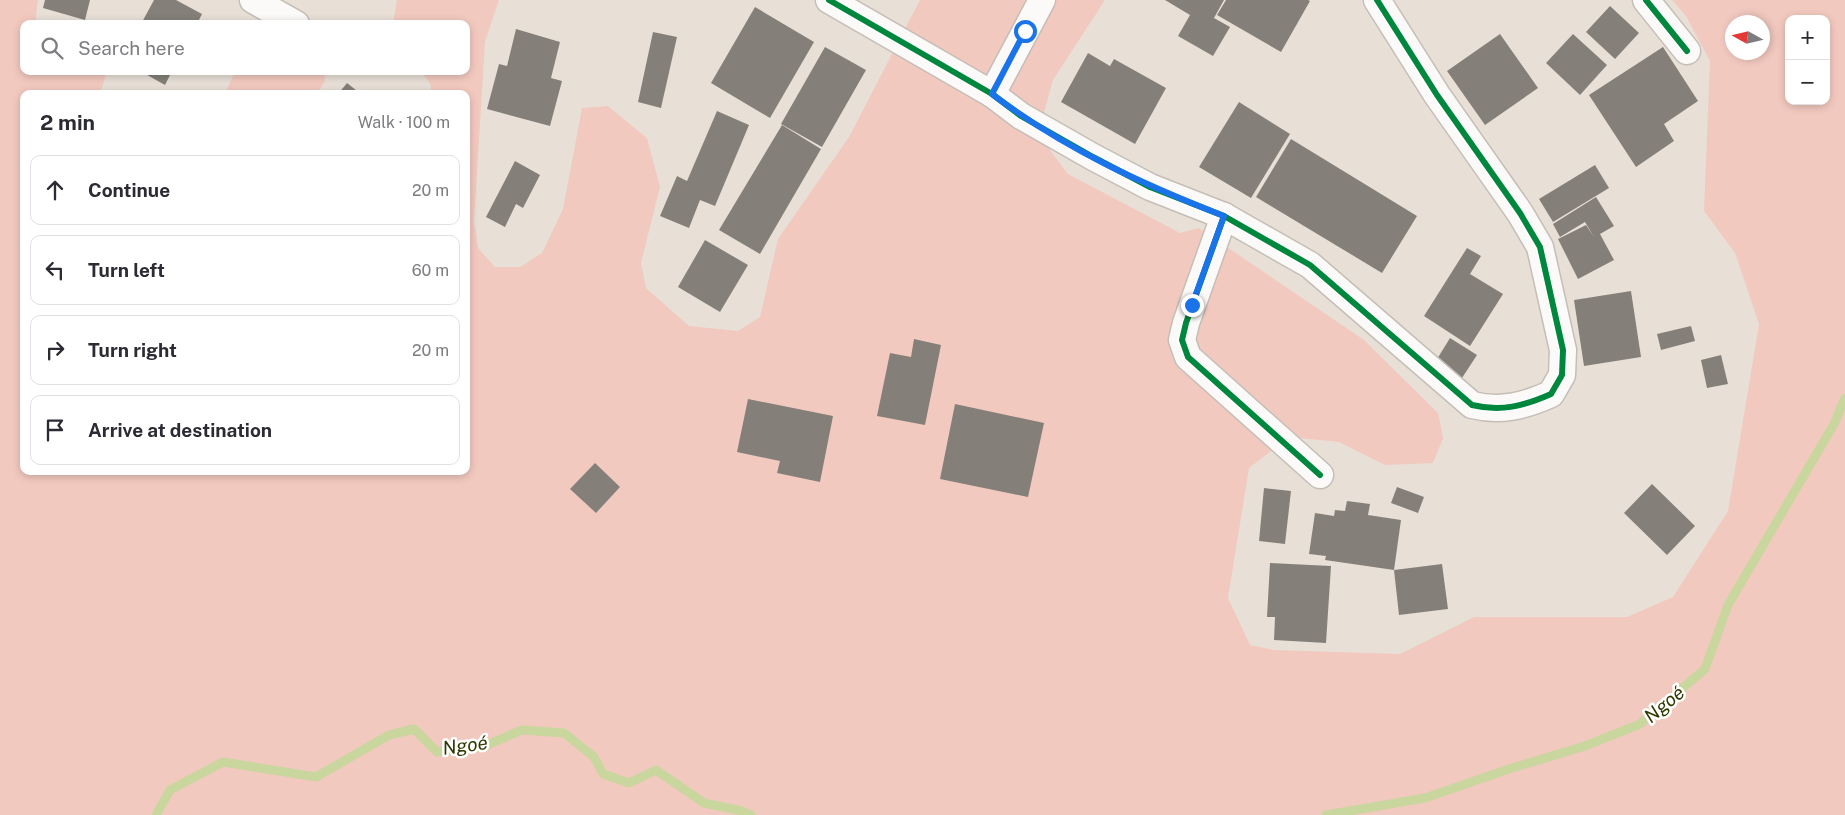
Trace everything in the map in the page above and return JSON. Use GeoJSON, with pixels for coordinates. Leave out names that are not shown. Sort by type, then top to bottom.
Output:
{"type":"FeatureCollection","features":[{"type":"Feature","properties":{"kind":"street"},"geometry":{"type":"LineString","coordinates":[[253,0],[289,20]]}},
{"type":"Feature","properties":{"kind":"street"},"geometry":{"type":"LineString","coordinates":[[829,0],[861,16],[992,94],[1021,116],[1092,157],[1150,187],[1224,216],[1310,265],[1472,406],[1491,410],[1517,407],[1552,394],[1562,375],[1563,350],[1540,247],[1520,213],[1437,95],[1377,0]]}},
{"type":"Feature","properties":{"kind":"street"},"geometry":{"type":"LineString","coordinates":[[992,94],[1042,0]]}},
{"type":"Feature","properties":{"kind":"street"},"geometry":{"type":"LineString","coordinates":[[1646,0],[1687,51]]}},
{"type":"Feature","properties":{"kind":"street"},"geometry":{"type":"LineString","coordinates":[[1224,216],[1186,323],[1182,340],[1188,357],[1320,475]]}},
{"type":"Feature","properties":{"kind":"shaded area"},"geometry":{"type":"Polygon","coordinates":[[[0,0],[38,0],[36,20],[20,20],[20,75],[106,75],[101,90],[20,90],[20,475],[470,475],[470,90],[430,90],[431,85],[424,75],[470,75],[470,20],[394,20],[397,0],[499,0],[485,42],[474,222],[478,248],[495,267],[520,267],[542,253],[563,209],[582,108],[608,106],[647,138],[660,187],[641,263],[646,288],[689,326],[738,331],[760,317],[778,239],[849,137],[920,0],[1105,0],[1053,80],[1038,134],[1068,174],[1180,233],[1199,228],[1364,340],[1438,413],[1443,438],[1433,463],[1385,465],[1339,442],[1289,437],[1249,468],[1228,598],[1250,645],[1274,650],[1400,654],[1474,617],[1627,617],[1673,597],[1728,511],[1759,324],[1735,253],[1704,211],[1710,61],[1686,16],[1672,0],[1845,0],[1845,815],[0,815],[0,0]]]}},
{"type":"Feature","properties":{"kind":"shaded area"},"geometry":{"type":"Polygon","coordinates":[[[233,75],[324,75],[325,81],[319,90],[227,90],[233,75]]]}},
{"type":"Feature","properties":{"kind":"building"},"geometry":{"type":"Polygon","coordinates":[[[45,0],[90,0],[85,20],[43,8],[45,0]]]}},
{"type":"Feature","properties":{"kind":"building"},"geometry":{"type":"Polygon","coordinates":[[[154,0],[176,0],[202,14],[199,20],[143,20],[154,0]]]}},
{"type":"Feature","properties":{"kind":"building"},"geometry":{"type":"Polygon","coordinates":[[[1165,0],[1224,0],[1214,18],[1230,27],[1213,56],[1178,36],[1190,15],[1165,0]]]}},
{"type":"Feature","properties":{"kind":"building"},"geometry":{"type":"Polygon","coordinates":[[[1226,0],[1310,1],[1281,52],[1217,15],[1226,0]]]}},
{"type":"Feature","properties":{"kind":"building"},"geometry":{"type":"Polygon","coordinates":[[[1610,6],[1639,33],[1615,59],[1586,32],[1610,6]]]}},
{"type":"Feature","properties":{"kind":"building"},"geometry":{"type":"Polygon","coordinates":[[[755,7],[814,42],[770,118],[711,83],[755,7]]]}},
{"type":"Feature","properties":{"kind":"building"},"geometry":{"type":"Polygon","coordinates":[[[516,29],[560,42],[551,78],[562,81],[550,126],[487,109],[499,64],[507,66],[516,29]]]}},
{"type":"Feature","properties":{"kind":"building"},"geometry":{"type":"Polygon","coordinates":[[[653,32],[677,37],[661,108],[638,102],[653,32]]]}},
{"type":"Feature","properties":{"kind":"building"},"geometry":{"type":"Polygon","coordinates":[[[1500,34],[1538,88],[1485,125],[1447,71],[1500,34]]]}},
{"type":"Feature","properties":{"kind":"building"},"geometry":{"type":"Polygon","coordinates":[[[1573,34],[1607,65],[1580,95],[1546,63],[1573,34]]]}},
{"type":"Feature","properties":{"kind":"building"},"geometry":{"type":"Polygon","coordinates":[[[825,47],[866,70],[822,147],[781,124],[825,47]]]}},
{"type":"Feature","properties":{"kind":"building"},"geometry":{"type":"Polygon","coordinates":[[[1663,47],[1698,101],[1664,124],[1674,141],[1636,167],[1589,95],[1663,47]]]}},
{"type":"Feature","properties":{"kind":"building"},"geometry":{"type":"Polygon","coordinates":[[[1088,53],[1110,66],[1114,59],[1166,88],[1135,144],[1061,102],[1088,53]]]}},
{"type":"Feature","properties":{"kind":"building"},"geometry":{"type":"Polygon","coordinates":[[[147,75],[170,75],[165,85],[147,75]]]}},
{"type":"Feature","properties":{"kind":"building"},"geometry":{"type":"Polygon","coordinates":[[[347,83],[356,90],[341,90],[347,83]]]}},
{"type":"Feature","properties":{"kind":"building"},"geometry":{"type":"Polygon","coordinates":[[[1239,102],[1290,134],[1251,198],[1199,167],[1239,102]]]}},
{"type":"Feature","properties":{"kind":"building"},"geometry":{"type":"Polygon","coordinates":[[[717,111],[749,125],[715,206],[700,200],[689,228],[660,216],[677,176],[687,181],[717,111]]]}},
{"type":"Feature","properties":{"kind":"building"},"geometry":{"type":"Polygon","coordinates":[[[782,125],[821,149],[760,254],[719,230],[782,125]]]}},
{"type":"Feature","properties":{"kind":"building"},"geometry":{"type":"Polygon","coordinates":[[[1291,139],[1417,216],[1382,273],[1256,197],[1291,139]]]}},
{"type":"Feature","properties":{"kind":"building"},"geometry":{"type":"Polygon","coordinates":[[[515,161],[540,175],[523,208],[516,204],[505,227],[486,217],[515,161]]]}},
{"type":"Feature","properties":{"kind":"building"},"geometry":{"type":"Polygon","coordinates":[[[1595,165],[1609,188],[1553,222],[1539,199],[1595,165]]]}},
{"type":"Feature","properties":{"kind":"building"},"geometry":{"type":"Polygon","coordinates":[[[1596,197],[1614,226],[1600,234],[1614,260],[1578,279],[1558,239],[1586,225],[1594,237],[1585,222],[1560,237],[1553,224],[1596,197]]]}},
{"type":"Feature","properties":{"kind":"building"},"geometry":{"type":"Polygon","coordinates":[[[705,240],[748,265],[720,312],[678,287],[705,240]]]}},
{"type":"Feature","properties":{"kind":"building"},"geometry":{"type":"Polygon","coordinates":[[[1467,248],[1481,256],[1470,274],[1503,294],[1470,346],[1424,316],[1467,248]]]}},
{"type":"Feature","properties":{"kind":"building"},"geometry":{"type":"Polygon","coordinates":[[[1631,291],[1641,357],[1584,366],[1574,300],[1631,291]]]}},
{"type":"Feature","properties":{"kind":"building"},"geometry":{"type":"Polygon","coordinates":[[[1691,326],[1695,341],[1661,350],[1657,334],[1691,326]]]}},
{"type":"Feature","properties":{"kind":"building"},"geometry":{"type":"Polygon","coordinates":[[[1450,338],[1477,355],[1460,381],[1434,364],[1450,338]]]}},
{"type":"Feature","properties":{"kind":"building"},"geometry":{"type":"Polygon","coordinates":[[[914,339],[941,345],[925,425],[877,416],[890,353],[911,357],[914,339]]]}},
{"type":"Feature","properties":{"kind":"building"},"geometry":{"type":"Polygon","coordinates":[[[1721,355],[1728,384],[1707,388],[1701,360],[1721,355]]]}},
{"type":"Feature","properties":{"kind":"building"},"geometry":{"type":"Polygon","coordinates":[[[748,399],[833,416],[820,482],[777,473],[780,461],[737,452],[748,399]]]}},
{"type":"Feature","properties":{"kind":"building"},"geometry":{"type":"Polygon","coordinates":[[[955,404],[1044,423],[1028,497],[940,479],[955,404]]]}},
{"type":"Feature","properties":{"kind":"building"},"geometry":{"type":"Polygon","coordinates":[[[595,463],[620,487],[596,513],[570,489],[595,463]]]}},
{"type":"Feature","properties":{"kind":"building"},"geometry":{"type":"Polygon","coordinates":[[[1652,484],[1695,526],[1667,555],[1624,513],[1652,484]]]}},
{"type":"Feature","properties":{"kind":"building"},"geometry":{"type":"Polygon","coordinates":[[[1397,487],[1424,497],[1418,513],[1391,503],[1397,487]]]}},
{"type":"Feature","properties":{"kind":"building"},"geometry":{"type":"Polygon","coordinates":[[[1264,488],[1291,491],[1285,544],[1259,541],[1264,488]]]}},
{"type":"Feature","properties":{"kind":"building"},"geometry":{"type":"Polygon","coordinates":[[[1347,501],[1370,504],[1368,515],[1401,520],[1394,570],[1325,560],[1326,556],[1309,554],[1315,513],[1334,516],[1335,510],[1345,511],[1347,501]]]}},
{"type":"Feature","properties":{"kind":"building"},"geometry":{"type":"Polygon","coordinates":[[[1270,563],[1331,566],[1326,643],[1274,640],[1275,617],[1267,617],[1270,563]]]}},
{"type":"Feature","properties":{"kind":"building"},"geometry":{"type":"Polygon","coordinates":[[[1442,564],[1448,609],[1399,615],[1394,570],[1442,564]]]}},
{"type":"Feature","properties":{"kind":"waterway","name":"Ngoé"},"geometry":{"type":"LineString","coordinates":[[1326,815],[1425,798],[1509,769],[1585,746],[1640,724],[1705,669],[1728,605],[1834,424],[1845,398]]}},
{"type":"Feature","properties":{"kind":"waterway","name":"Ngoé"},"geometry":{"type":"LineString","coordinates":[[156,815],[170,790],[223,762],[316,777],[389,735],[414,729],[437,752],[482,747],[522,730],[564,733],[594,757],[603,774],[629,783],[656,770],[704,803],[742,811],[751,815]]}},
{"type":"Feature","properties":{"kind":"cycle path"},"geometry":{"type":"LineString","coordinates":[[829,0],[992,94],[1021,116],[1093,157],[1150,187],[1224,216],[1310,265],[1472,405],[1493,408],[1512,407],[1551,394],[1562,375],[1563,350],[1540,247],[1520,213],[1437,95],[1377,0]]}},
{"type":"Feature","properties":{"kind":"cycle path"},"geometry":{"type":"LineString","coordinates":[[1646,0],[1687,51]]}},
{"type":"Feature","properties":{"kind":"cycle path"},"geometry":{"type":"LineString","coordinates":[[1224,216],[1186,323],[1182,340],[1188,357],[1320,475]]}},
{"type":"Feature","properties":{"kind":"route"},"geometry":{"type":"LineString","coordinates":[[1025,31],[992,94],[1021,116],[1092,157],[1150,187],[1224,216],[1192,305]]}}]}
